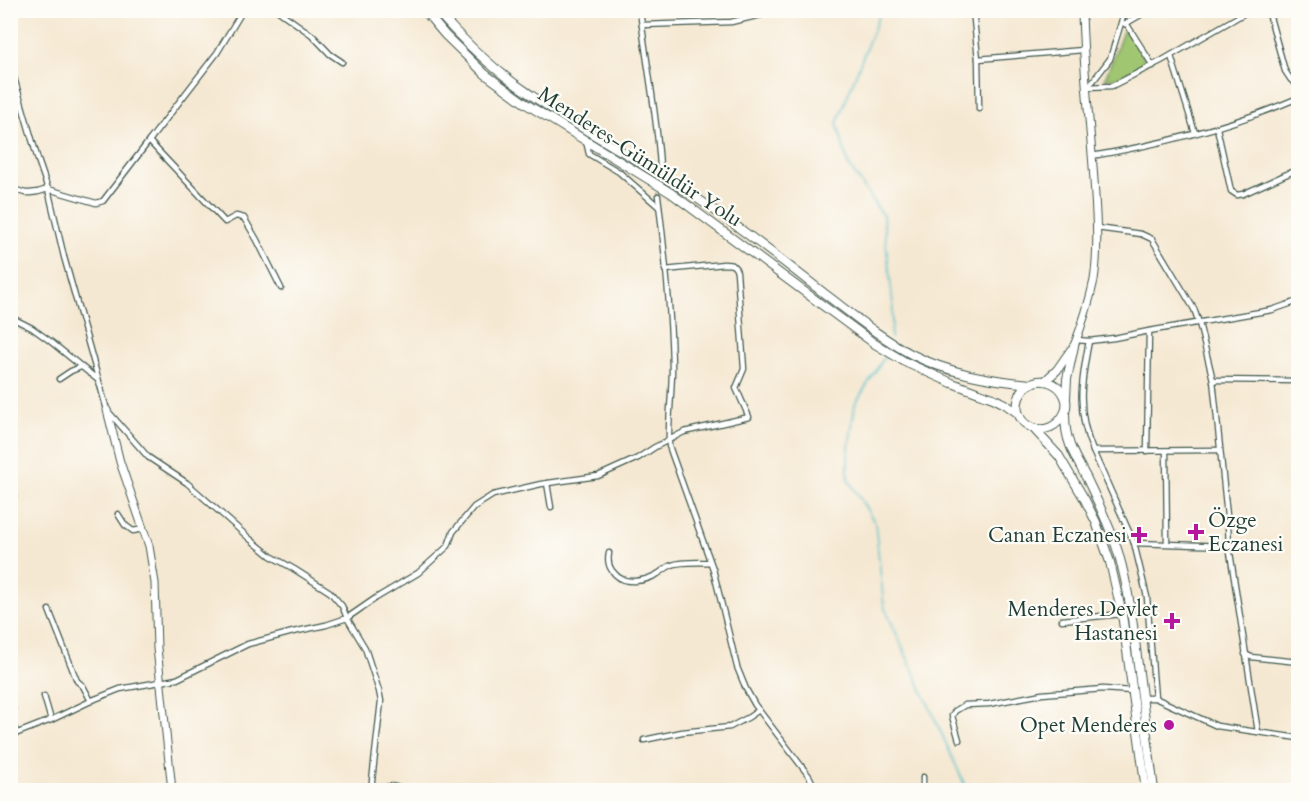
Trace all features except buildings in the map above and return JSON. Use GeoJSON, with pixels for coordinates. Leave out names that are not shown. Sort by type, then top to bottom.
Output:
{"type":"FeatureCollection","features":[{"type":"Feature","properties":{"kind":"main road","name":"Menderes-Gümüldür Yolu"},"geometry":{"type":"LineString","coordinates":[[424,10],[445,35],[485,74],[526,104],[671,193],[875,344],[907,363],[993,398],[1019,414]]}},
{"type":"Feature","properties":{"kind":"main road","name":"Menderes-Gümüldür Yolu"},"geometry":{"type":"LineString","coordinates":[[436,10],[496,70],[530,95],[701,201],[861,321],[910,353],[957,372],[1030,384]]}},
{"type":"Feature","properties":{"kind":"main road"},"geometry":{"type":"LineString","coordinates":[[1045,381],[1058,370],[1075,343]]}},
{"type":"Feature","properties":{"kind":"main road"},"geometry":{"type":"LineString","coordinates":[[1075,343],[1067,379],[1065,412],[1067,438],[1102,511],[1117,549],[1125,578],[1154,790]]}},
{"type":"Feature","properties":{"kind":"main road"},"geometry":{"type":"LineString","coordinates":[[1066,399],[1056,385],[1037,381],[1023,389],[1017,405],[1022,420],[1033,428],[1059,456],[1096,522],[1110,562],[1122,614],[1146,790]]}},
{"type":"Feature","properties":{"kind":"main road"},"geometry":{"type":"LineString","coordinates":[[1033,428],[1049,428],[1056,425],[1065,412]]}},
{"type":"Feature","properties":{"kind":"street"},"geometry":{"type":"LineString","coordinates":[[10,188],[30,193],[48,189],[96,203],[103,201],[217,53],[243,10]]}},
{"type":"Feature","properties":{"kind":"street"},"geometry":{"type":"LineString","coordinates":[[277,10],[312,35],[330,54],[342,62]]}},
{"type":"Feature","properties":{"kind":"street"},"geometry":{"type":"LineString","coordinates":[[640,10],[660,166]]}},
{"type":"Feature","properties":{"kind":"street"},"geometry":{"type":"LineString","coordinates":[[642,25],[731,22],[783,10]]}},
{"type":"Feature","properties":{"kind":"street"},"geometry":{"type":"LineString","coordinates":[[973,10],[978,59],[979,109]]}},
{"type":"Feature","properties":{"kind":"street"},"geometry":{"type":"LineString","coordinates":[[1082,10],[1097,228],[1093,282],[1075,343],[1272,310],[1299,301]]}},
{"type":"Feature","properties":{"kind":"street"},"geometry":{"type":"LineString","coordinates":[[1087,87],[1110,59],[1125,10]]}},
{"type":"Feature","properties":{"kind":"street"},"geometry":{"type":"LineString","coordinates":[[1120,27],[1149,10]]}},
{"type":"Feature","properties":{"kind":"street"},"geometry":{"type":"LineString","coordinates":[[1087,87],[1112,86],[1153,66],[1250,10]]}},
{"type":"Feature","properties":{"kind":"street"},"geometry":{"type":"LineString","coordinates":[[1268,10],[1285,70],[1291,80],[1299,85]]}},
{"type":"Feature","properties":{"kind":"street"},"geometry":{"type":"LineString","coordinates":[[1126,23],[1153,66]]}},
{"type":"Feature","properties":{"kind":"street"},"geometry":{"type":"LineString","coordinates":[[978,59],[1083,50]]}},
{"type":"Feature","properties":{"kind":"street"},"geometry":{"type":"LineString","coordinates":[[1171,56],[1194,133]]}},
{"type":"Feature","properties":{"kind":"street"},"geometry":{"type":"LineString","coordinates":[[10,64],[48,189],[64,257],[120,462],[149,546],[155,583],[157,648],[172,790]]}},
{"type":"Feature","properties":{"kind":"street"},"geometry":{"type":"LineString","coordinates":[[1092,156],[1217,128],[1261,114],[1299,98]]}},
{"type":"Feature","properties":{"kind":"street"},"geometry":{"type":"LineString","coordinates":[[1217,128],[1231,191],[1237,195],[1299,169]]}},
{"type":"Feature","properties":{"kind":"street"},"geometry":{"type":"LineString","coordinates":[[149,141],[225,222],[236,216],[243,218],[257,240],[281,288]]}},
{"type":"Feature","properties":{"kind":"street"},"geometry":{"type":"LineString","coordinates":[[586,141],[589,154],[619,172],[659,207]]}},
{"type":"Feature","properties":{"kind":"street"},"geometry":{"type":"LineString","coordinates":[[658,196],[670,311],[672,396],[668,426],[669,446],[710,562],[737,667],[746,689],[816,790]]}},
{"type":"Feature","properties":{"kind":"street"},"geometry":{"type":"LineString","coordinates":[[1097,228],[1141,234],[1152,239],[1194,309],[1199,323],[1213,380],[1229,546],[1258,732]]}},
{"type":"Feature","properties":{"kind":"street"},"geometry":{"type":"LineString","coordinates":[[10,736],[120,689],[177,679],[248,644],[326,626],[347,618],[418,573],[448,546],[453,532],[474,507],[493,495],[547,483],[598,476],[638,458],[684,432],[749,417],[736,388],[744,369],[735,267],[731,264],[724,264],[665,270]]}},
{"type":"Feature","properties":{"kind":"street"},"geometry":{"type":"LineString","coordinates":[[10,317],[32,328],[98,380]]}},
{"type":"Feature","properties":{"kind":"street"},"geometry":{"type":"LineString","coordinates":[[1147,451],[1149,331]]}},
{"type":"Feature","properties":{"kind":"street"},"geometry":{"type":"LineString","coordinates":[[1089,341],[1081,397],[1082,417],[1093,451],[1134,543],[1147,597],[1155,698]]}},
{"type":"Feature","properties":{"kind":"street"},"geometry":{"type":"LineString","coordinates":[[59,379],[81,367]]}},
{"type":"Feature","properties":{"kind":"street"},"geometry":{"type":"LineString","coordinates":[[1213,380],[1299,381]]}},
{"type":"Feature","properties":{"kind":"street"},"geometry":{"type":"LineString","coordinates":[[107,410],[148,457],[187,483],[271,556],[314,580],[330,592],[342,606],[365,648],[381,701],[371,790]]}},
{"type":"Feature","properties":{"kind":"street"},"geometry":{"type":"LineString","coordinates":[[1093,451],[1220,450]]}},
{"type":"Feature","properties":{"kind":"street"},"geometry":{"type":"LineString","coordinates":[[1166,451],[1167,543]]}},
{"type":"Feature","properties":{"kind":"street"},"geometry":{"type":"LineString","coordinates":[[547,483],[550,507]]}},
{"type":"Feature","properties":{"kind":"street"},"geometry":{"type":"LineString","coordinates":[[118,514],[125,525],[133,531],[143,529]]}},
{"type":"Feature","properties":{"kind":"street"},"geometry":{"type":"LineString","coordinates":[[1134,543],[1229,546]]}},
{"type":"Feature","properties":{"kind":"street"},"geometry":{"type":"LineString","coordinates":[[609,553],[608,561],[611,570],[626,581],[644,579],[658,574],[673,564],[710,562]]}},
{"type":"Feature","properties":{"kind":"street"},"geometry":{"type":"LineString","coordinates":[[49,610],[77,681],[83,686],[91,700]]}},
{"type":"Feature","properties":{"kind":"street"},"geometry":{"type":"LineString","coordinates":[[1062,620],[1122,614]]}},
{"type":"Feature","properties":{"kind":"street"},"geometry":{"type":"LineString","coordinates":[[1245,654],[1251,657],[1299,662]]}},
{"type":"Feature","properties":{"kind":"street"},"geometry":{"type":"LineString","coordinates":[[959,740],[952,716],[955,711],[965,705],[989,704],[1042,694],[1103,689],[1132,691]]}},
{"type":"Feature","properties":{"kind":"street"},"geometry":{"type":"LineString","coordinates":[[44,696],[51,720]]}},
{"type":"Feature","properties":{"kind":"street"},"geometry":{"type":"LineString","coordinates":[[1142,698],[1155,698],[1217,726],[1299,738]]}},
{"type":"Feature","properties":{"kind":"street"},"geometry":{"type":"LineString","coordinates":[[13,710],[11,720],[17,733]]}},
{"type":"Feature","properties":{"kind":"street"},"geometry":{"type":"LineString","coordinates":[[644,740],[682,732],[730,727],[759,710]]}},
{"type":"Feature","properties":{"kind":"street"},"geometry":{"type":"LineString","coordinates":[[923,777],[923,790]]}},
{"type":"Feature","properties":{"kind":"street"},"geometry":{"type":"LineString","coordinates":[[381,790],[391,786],[403,790]]}},
{"type":"Feature","properties":{"kind":"green space"},"geometry":{"type":"Polygon","coordinates":[[[1126,30],[1147,63],[1117,78],[1105,79],[1123,31],[1126,30]]]}},
{"type":"Feature","properties":{"kind":"waterway"},"geometry":{"type":"LineString","coordinates":[[881,10],[837,123],[848,164],[883,216],[893,304],[891,338]]}},
{"type":"Feature","properties":{"kind":"waterway"},"geometry":{"type":"LineString","coordinates":[[887,353],[855,404],[848,455],[848,479],[875,523],[884,606],[967,790]]}},
{"type":"Feature","properties":{"kind":"tunnel"},"geometry":{"type":"LineString","coordinates":[[658,196],[660,166]]}},
{"type":"Feature","properties":{"kind":"place","name":"Özge Eczanesi"},"geometry":{"type":"Point","coordinates":[1196,532]}},
{"type":"Feature","properties":{"kind":"place","name":"Canan Eczanesi"},"geometry":{"type":"Point","coordinates":[1139,535]}},
{"type":"Feature","properties":{"kind":"place","name":"Menderes Devlet Hastanesi"},"geometry":{"type":"Point","coordinates":[1172,621]}},
{"type":"Feature","properties":{"kind":"place","name":"Opet Menderes"},"geometry":{"type":"Point","coordinates":[1169,725]}}]}
